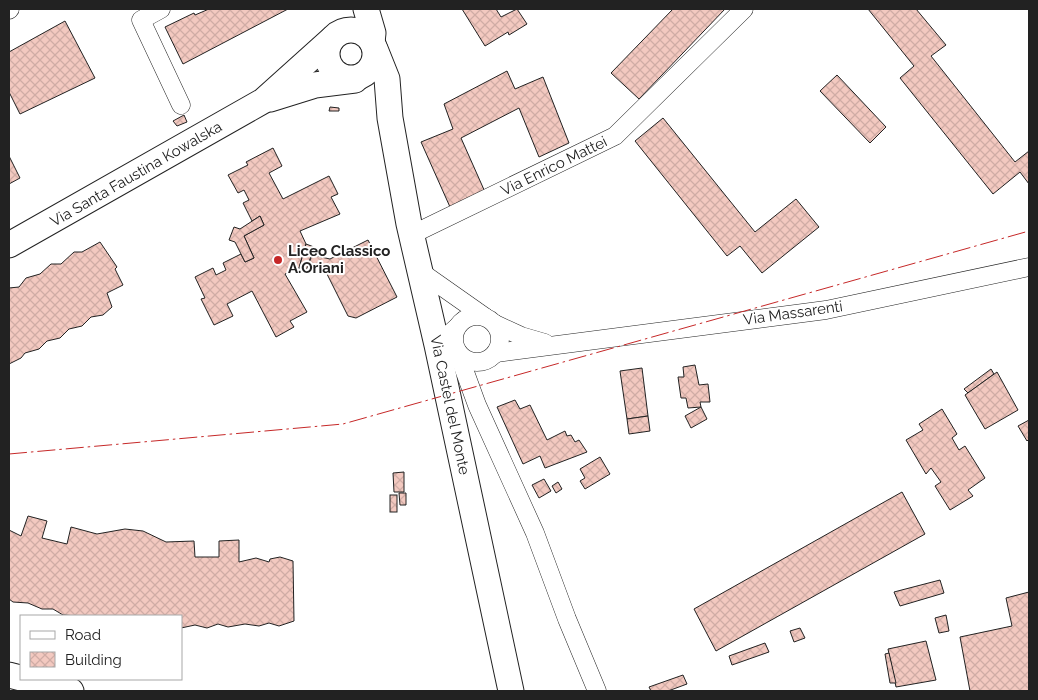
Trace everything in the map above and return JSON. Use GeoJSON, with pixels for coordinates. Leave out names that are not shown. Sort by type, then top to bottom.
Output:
{"type":"FeatureCollection","features":[{"type":"Feature","properties":{"kind":"main road","name":"Via Castel del Monte"},"geometry":{"type":"LineString","coordinates":[[353,9],[327,53],[331,69],[337,75],[353,79],[372,91],[382,102],[390,118]]}},
{"type":"Feature","properties":{"kind":"main road","name":"Via Castel del Monte"},"geometry":{"type":"LineString","coordinates":[[353,79],[361,77],[373,66],[373,33],[366,9]]}},
{"type":"Feature","properties":{"kind":"main road"},"geometry":{"type":"LineString","coordinates":[[263,101],[337,36],[353,30],[361,32],[374,46]]}},
{"type":"Feature","properties":{"kind":"main road","name":"Via Castel del Monte"},"geometry":{"type":"LineString","coordinates":[[374,46],[387,79],[390,118],[411,235],[421,272],[448,349],[471,502],[511,691]]}},
{"type":"Feature","properties":{"kind":"main road"},"geometry":{"type":"LineString","coordinates":[[263,101],[315,85],[353,79]]}},
{"type":"Feature","properties":{"kind":"main road","name":"Via Santa Faustina Kowalska"},"geometry":{"type":"LineString","coordinates":[[9,245],[263,101]]}},
{"type":"Feature","properties":{"kind":"main road"},"geometry":{"type":"LineString","coordinates":[[28,680],[71,691]]}},
{"type":"Feature","properties":{"kind":"street"},"geometry":{"type":"LineString","coordinates":[[161,9],[142,20],[181,105]]}},
{"type":"Feature","properties":{"kind":"street","name":"Via Enrico Mattei"},"geometry":{"type":"LineString","coordinates":[[411,235],[615,136],[744,9]]}},
{"type":"Feature","properties":{"kind":"street","name":"Via Massarenti"},"geometry":{"type":"LineString","coordinates":[[496,354],[555,344],[826,310],[1029,267]]}},
{"type":"Feature","properties":{"kind":"street"},"geometry":{"type":"LineString","coordinates":[[421,272],[490,320],[521,336],[555,344]]}},
{"type":"Feature","properties":{"kind":"street"},"geometry":{"type":"LineString","coordinates":[[448,349],[469,362],[484,362],[496,354],[501,339],[490,320],[472,316],[460,322],[448,349],[477,405],[534,533],[566,620],[597,691]]}},
{"type":"Feature","properties":{"kind":"building"},"geometry":{"type":"Polygon","coordinates":[[[209,9],[288,9],[183,64],[165,27],[194,13],[195,15],[209,9]]]}},
{"type":"Feature","properties":{"kind":"building"},"geometry":{"type":"Polygon","coordinates":[[[462,9],[496,9],[501,17],[517,9],[527,24],[509,35],[508,32],[485,46],[462,9]]]}},
{"type":"Feature","properties":{"kind":"building"},"geometry":{"type":"Polygon","coordinates":[[[673,9],[725,9],[639,99],[611,73],[673,9]]]}},
{"type":"Feature","properties":{"kind":"building"},"geometry":{"type":"Polygon","coordinates":[[[868,9],[916,9],[946,45],[931,56],[1015,162],[1029,151],[1029,184],[1020,172],[993,194],[900,78],[914,66],[868,9]]]}},
{"type":"Feature","properties":{"kind":"building"},"geometry":{"type":"Polygon","coordinates":[[[65,21],[95,78],[20,114],[9,92],[9,52],[65,21]]]}},
{"type":"Feature","properties":{"kind":"building"},"geometry":{"type":"Polygon","coordinates":[[[507,71],[515,89],[543,77],[569,143],[539,157],[519,108],[461,138],[485,192],[450,207],[421,142],[453,129],[444,104],[507,71]]]}},
{"type":"Feature","properties":{"kind":"building"},"geometry":{"type":"Polygon","coordinates":[[[837,75],[886,127],[870,143],[820,91],[837,75]]]}},
{"type":"Feature","properties":{"kind":"building"},"geometry":{"type":"Polygon","coordinates":[[[330,107],[339,108],[339,111],[329,111],[330,107]]]}},
{"type":"Feature","properties":{"kind":"building"},"geometry":{"type":"Polygon","coordinates":[[[184,115],[187,122],[177,126],[173,121],[184,115]]]}},
{"type":"Feature","properties":{"kind":"building"},"geometry":{"type":"Polygon","coordinates":[[[663,118],[755,232],[796,199],[819,227],[762,273],[740,246],[727,256],[635,141],[663,118]]]}},
{"type":"Feature","properties":{"kind":"building"},"geometry":{"type":"Polygon","coordinates":[[[273,148],[282,166],[269,173],[283,199],[329,176],[338,194],[331,197],[340,214],[300,231],[306,244],[299,268],[285,274],[307,312],[290,321],[294,327],[276,337],[252,291],[227,304],[233,316],[214,325],[201,299],[205,298],[195,277],[213,268],[216,275],[226,270],[223,263],[241,254],[245,262],[254,258],[244,236],[264,225],[260,216],[252,221],[243,203],[249,200],[244,190],[238,193],[228,175],[248,165],[246,162],[273,148]]]}},
{"type":"Feature","properties":{"kind":"building"},"geometry":{"type":"Polygon","coordinates":[[[9,156],[20,178],[9,184],[9,156]]]}},
{"type":"Feature","properties":{"kind":"building"},"geometry":{"type":"Polygon","coordinates":[[[260,216],[264,225],[244,236],[254,258],[245,262],[235,242],[229,240],[234,227],[240,229],[260,216]]]}},
{"type":"Feature","properties":{"kind":"building"},"geometry":{"type":"Polygon","coordinates":[[[368,240],[397,297],[356,318],[348,316],[324,268],[309,263],[312,255],[330,259],[368,240]]]}},
{"type":"Feature","properties":{"kind":"building"},"geometry":{"type":"Polygon","coordinates":[[[100,242],[117,267],[115,269],[123,285],[107,293],[112,307],[103,315],[91,317],[82,326],[69,329],[60,338],[47,341],[39,349],[25,353],[21,358],[9,364],[9,288],[19,287],[26,278],[40,274],[51,264],[61,264],[74,252],[82,252],[100,242]]]}},
{"type":"Feature","properties":{"kind":"building"},"geometry":{"type":"Polygon","coordinates":[[[306,244],[314,247],[306,271],[299,268],[306,244]]]}},
{"type":"Feature","properties":{"kind":"building"},"geometry":{"type":"Polygon","coordinates":[[[695,365],[699,385],[708,384],[710,402],[700,402],[701,407],[688,408],[686,398],[681,398],[678,377],[684,377],[683,367],[695,365]]]}},
{"type":"Feature","properties":{"kind":"building"},"geometry":{"type":"Polygon","coordinates":[[[642,368],[648,416],[627,419],[620,371],[642,368]]]}},
{"type":"Feature","properties":{"kind":"building"},"geometry":{"type":"Polygon","coordinates":[[[991,369],[994,374],[968,393],[964,389],[991,369]]]}},
{"type":"Feature","properties":{"kind":"building"},"geometry":{"type":"Polygon","coordinates":[[[997,372],[1018,410],[985,429],[965,395],[997,372]]]}},
{"type":"Feature","properties":{"kind":"building"},"geometry":{"type":"Polygon","coordinates":[[[515,400],[520,409],[530,405],[547,440],[565,431],[567,436],[571,435],[575,442],[579,440],[587,452],[545,468],[540,456],[523,464],[497,407],[515,400]]]}},
{"type":"Feature","properties":{"kind":"building"},"geometry":{"type":"Polygon","coordinates":[[[701,407],[707,419],[691,428],[685,416],[701,407]]]}},
{"type":"Feature","properties":{"kind":"building"},"geometry":{"type":"Polygon","coordinates":[[[942,409],[957,434],[952,438],[959,450],[965,446],[985,478],[968,490],[973,496],[950,510],[935,486],[941,482],[931,468],[926,474],[906,440],[923,430],[919,424],[942,409]]]}},
{"type":"Feature","properties":{"kind":"building"},"geometry":{"type":"Polygon","coordinates":[[[648,416],[650,431],[629,434],[627,419],[648,416]]]}},
{"type":"Feature","properties":{"kind":"building"},"geometry":{"type":"Polygon","coordinates":[[[1029,420],[1029,439],[1027,441],[1018,426],[1029,420]]]}},
{"type":"Feature","properties":{"kind":"building"},"geometry":{"type":"Polygon","coordinates":[[[600,457],[610,474],[585,489],[580,481],[585,478],[580,469],[600,457]]]}},
{"type":"Feature","properties":{"kind":"building"},"geometry":{"type":"Polygon","coordinates":[[[404,472],[404,492],[394,492],[393,473],[404,472]]]}},
{"type":"Feature","properties":{"kind":"building"},"geometry":{"type":"Polygon","coordinates":[[[544,479],[551,491],[539,498],[532,485],[544,479]]]}},
{"type":"Feature","properties":{"kind":"building"},"geometry":{"type":"Polygon","coordinates":[[[558,482],[562,489],[556,493],[552,486],[558,482]]]}},
{"type":"Feature","properties":{"kind":"building"},"geometry":{"type":"Polygon","coordinates":[[[902,492],[925,534],[716,651],[694,609],[902,492]]]}},
{"type":"Feature","properties":{"kind":"building"},"geometry":{"type":"Polygon","coordinates":[[[399,493],[406,493],[406,505],[400,505],[399,493]]]}},
{"type":"Feature","properties":{"kind":"building"},"geometry":{"type":"Polygon","coordinates":[[[390,495],[397,495],[397,512],[390,512],[390,495]]]}},
{"type":"Feature","properties":{"kind":"building"},"geometry":{"type":"Polygon","coordinates":[[[28,516],[47,521],[42,538],[67,544],[71,527],[97,534],[125,529],[143,531],[166,542],[194,541],[195,557],[219,557],[219,541],[239,540],[239,562],[256,558],[269,562],[270,559],[280,557],[293,561],[294,621],[279,626],[269,623],[259,626],[245,624],[228,627],[218,624],[207,628],[195,625],[182,628],[182,615],[63,615],[53,609],[42,609],[28,603],[13,602],[9,599],[9,530],[21,536],[28,516]]]}},
{"type":"Feature","properties":{"kind":"building"},"geometry":{"type":"Polygon","coordinates":[[[940,580],[944,593],[900,606],[894,592],[940,580]]]}},
{"type":"Feature","properties":{"kind":"building"},"geometry":{"type":"Polygon","coordinates":[[[1029,592],[1029,691],[970,691],[960,637],[1012,626],[1006,598],[1029,592]]]}},
{"type":"Feature","properties":{"kind":"building"},"geometry":{"type":"Polygon","coordinates":[[[946,615],[949,631],[939,633],[935,618],[946,615]]]}},
{"type":"Feature","properties":{"kind":"building"},"geometry":{"type":"Polygon","coordinates":[[[800,628],[805,638],[794,642],[790,631],[800,628]]]}},
{"type":"Feature","properties":{"kind":"building"},"geometry":{"type":"Polygon","coordinates":[[[926,641],[936,680],[896,687],[888,649],[926,641]]]}},
{"type":"Feature","properties":{"kind":"building"},"geometry":{"type":"Polygon","coordinates":[[[765,643],[769,652],[732,665],[729,656],[765,643]]]}},
{"type":"Feature","properties":{"kind":"building"},"geometry":{"type":"Polygon","coordinates":[[[889,653],[896,683],[890,683],[885,654],[889,653]]]}},
{"type":"Feature","properties":{"kind":"building"},"geometry":{"type":"Polygon","coordinates":[[[683,675],[687,684],[668,691],[651,691],[649,687],[683,675]]]}},
{"type":"Feature","properties":{"kind":"power"},"geometry":{"type":"LineString","coordinates":[[9,454],[343,424],[1029,231]]}},
{"type":"Feature","properties":{"kind":"place","name":"Liceo Classico A.Oriani"},"geometry":{"type":"Point","coordinates":[278,260]}}]}
